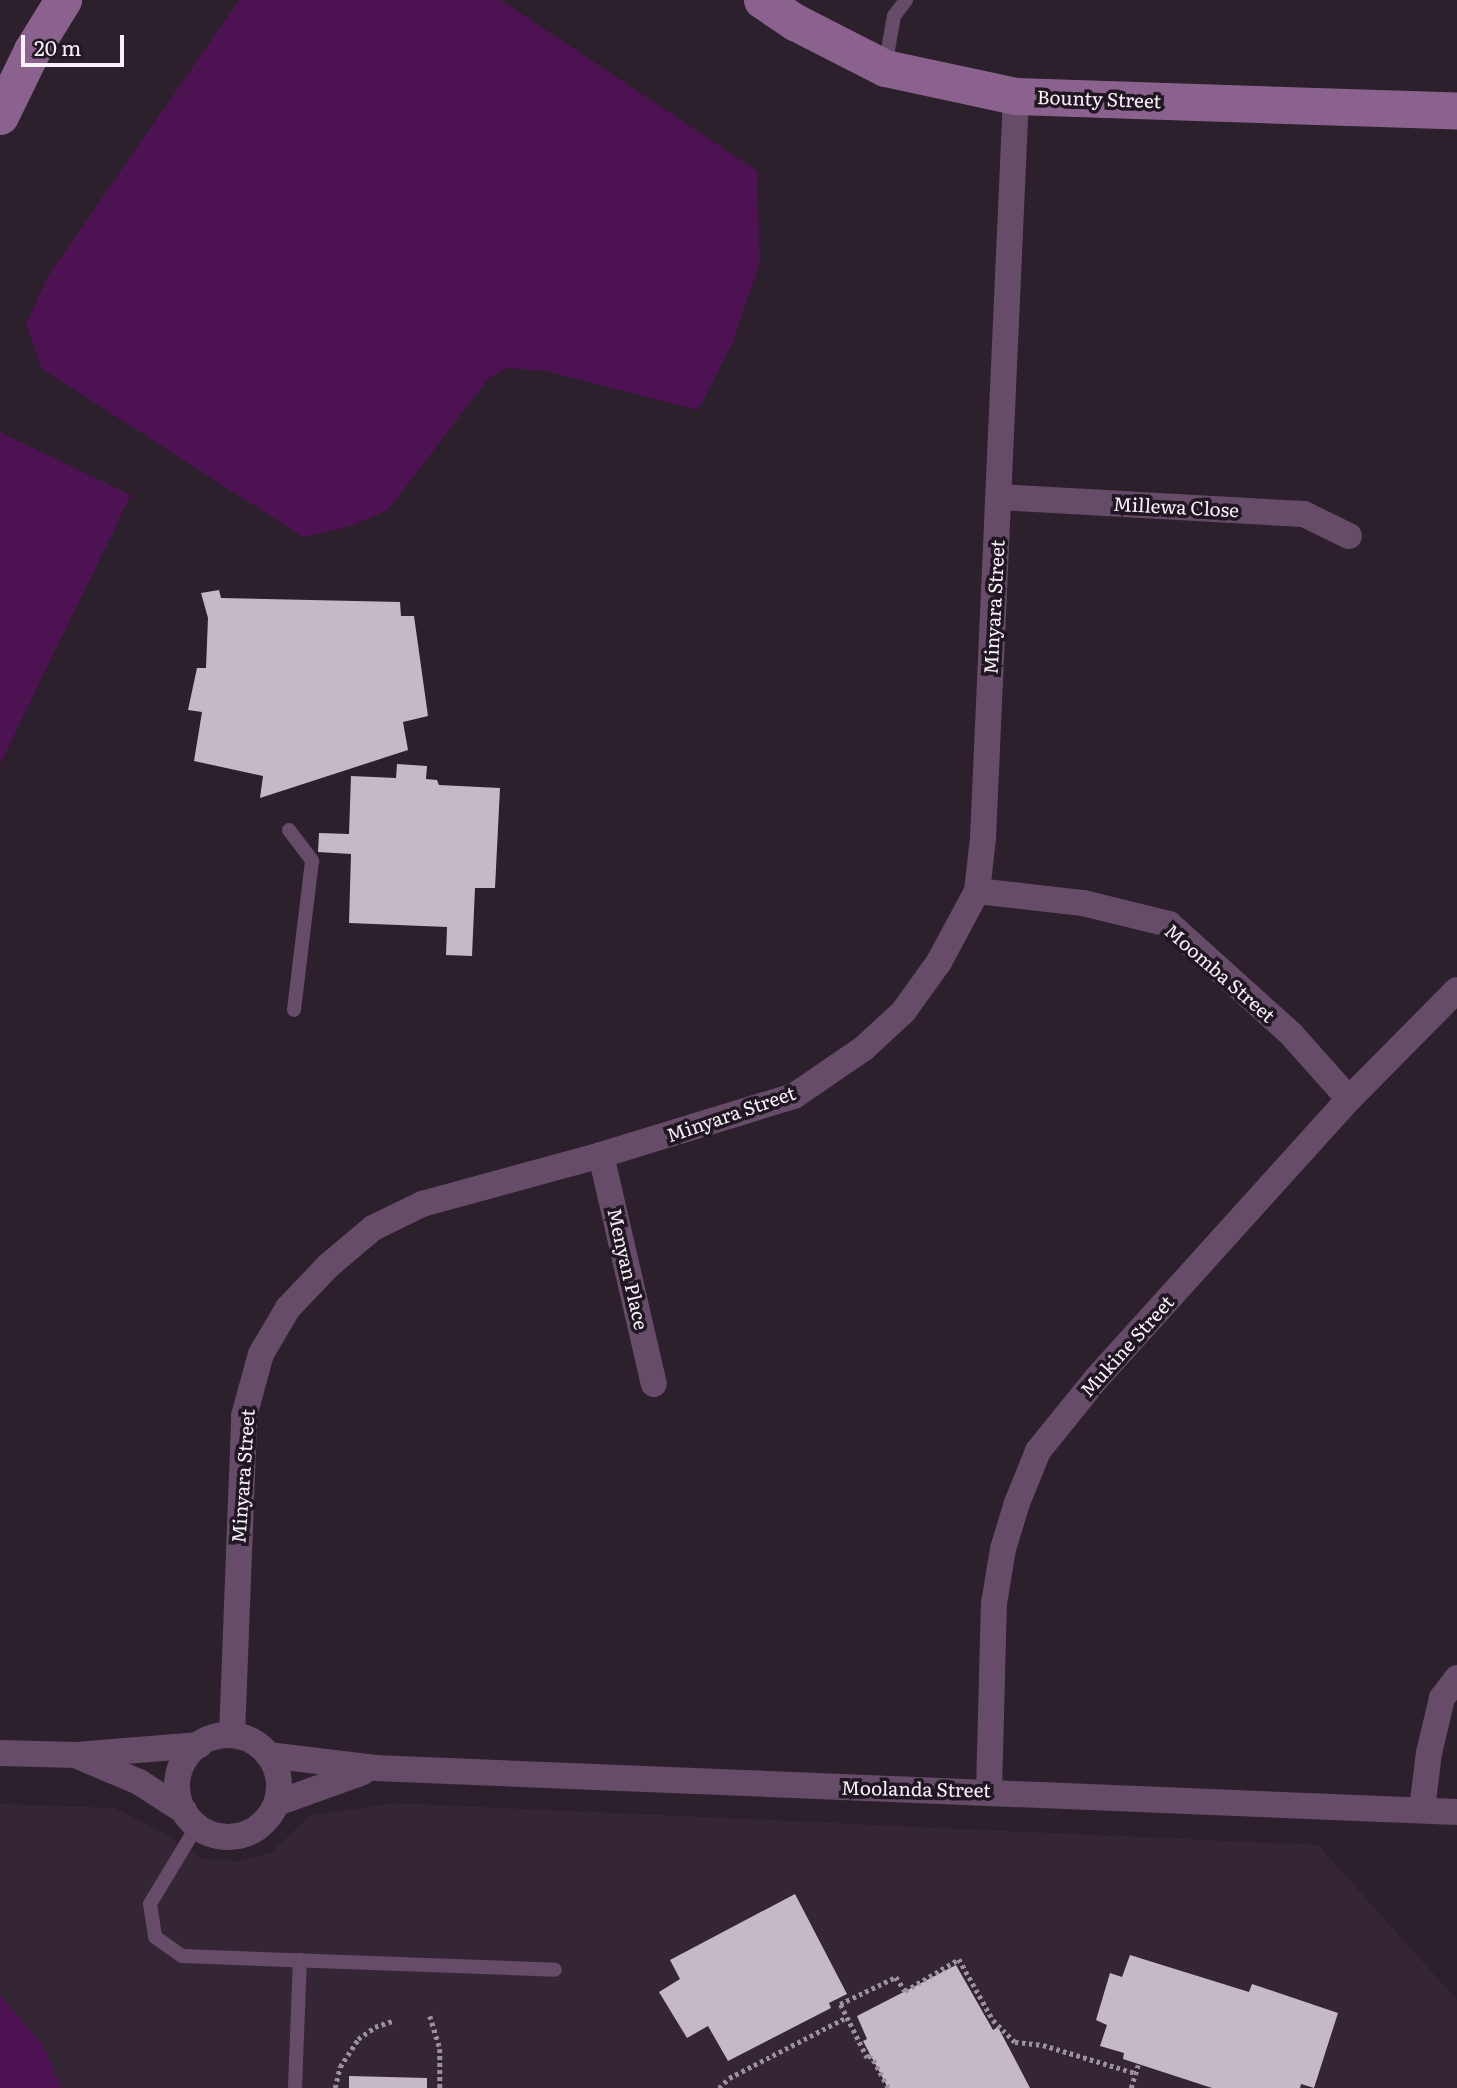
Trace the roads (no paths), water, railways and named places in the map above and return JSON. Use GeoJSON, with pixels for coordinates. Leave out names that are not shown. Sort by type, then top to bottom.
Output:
{"type":"FeatureCollection","features":[{"type":"Feature","properties":{"kind":"street","name":"Bounty Street"},"geometry":{"type":"LineString","coordinates":[[762,0],[795,22],[885,68],[1016,96],[1457,111]]}},
{"type":"Feature","properties":{"kind":"street"},"geometry":{"type":"LineString","coordinates":[[0,117],[51,4]]}},
{"type":"Feature","properties":{"kind":"street","name":"Minyara Street"},"geometry":{"type":"LineString","coordinates":[[232,1735],[244,1416],[261,1354],[288,1308],[328,1266],[373,1228],[422,1204],[601,1155],[794,1096],[864,1048],[903,1012],[939,962],[977,891],[983,838],[1016,96]]}},
{"type":"Feature","properties":{"kind":"street","name":"Millewa Close"},"geometry":{"type":"LineString","coordinates":[[999,497],[1304,514],[1349,536]]}},
{"type":"Feature","properties":{"kind":"street","name":"Moomba Street"},"geometry":{"type":"LineString","coordinates":[[977,891],[1083,903],[1169,924],[1291,1034],[1349,1099]]}},
{"type":"Feature","properties":{"kind":"street","name":"Mukine Street"},"geometry":{"type":"LineString","coordinates":[[989,1791],[994,1604],[1010,1526],[1038,1451],[1096,1379],[1349,1099],[1457,990]]}},
{"type":"Feature","properties":{"kind":"street","name":"Menyan Place"},"geometry":{"type":"LineString","coordinates":[[601,1155],[654,1384]]}},
{"type":"Feature","properties":{"kind":"street"},"geometry":{"type":"LineString","coordinates":[[1422,1809],[1429,1753],[1442,1698],[1457,1678]]}},
{"type":"Feature","properties":{"kind":"street"},"geometry":{"type":"LineString","coordinates":[[76,1755],[138,1782],[211,1834],[242,1835],[257,1829],[269,1817],[276,1803],[280,1786],[276,1769],[268,1755],[255,1744],[232,1735],[220,1735],[200,1745],[183,1763],[178,1779],[178,1796],[190,1819]]}},
{"type":"Feature","properties":{"kind":"street"},"geometry":{"type":"LineString","coordinates":[[0,1753],[76,1755],[200,1745]]}},
{"type":"Feature","properties":{"kind":"street","name":"Moolanda Street"},"geometry":{"type":"LineString","coordinates":[[268,1755],[375,1768],[1457,1812]]}},
{"type":"Feature","properties":{"kind":"street","name":"Moolanda Street"},"geometry":{"type":"LineString","coordinates":[[276,1803],[324,1783],[375,1768]]}},
{"type":"Feature","properties":{"kind":"lane"},"geometry":{"type":"LineString","coordinates":[[885,68],[894,16],[905,0]]}},
{"type":"Feature","properties":{"kind":"lane"},"geometry":{"type":"LineString","coordinates":[[289,830],[312,861],[294,1010]]}},
{"type":"Feature","properties":{"kind":"lane"},"geometry":{"type":"LineString","coordinates":[[190,1819],[150,1904],[155,1937],[182,1956],[555,1970]]}},
{"type":"Feature","properties":{"kind":"lane"},"geometry":{"type":"LineString","coordinates":[[295,2088],[300,1960]]}}]}
